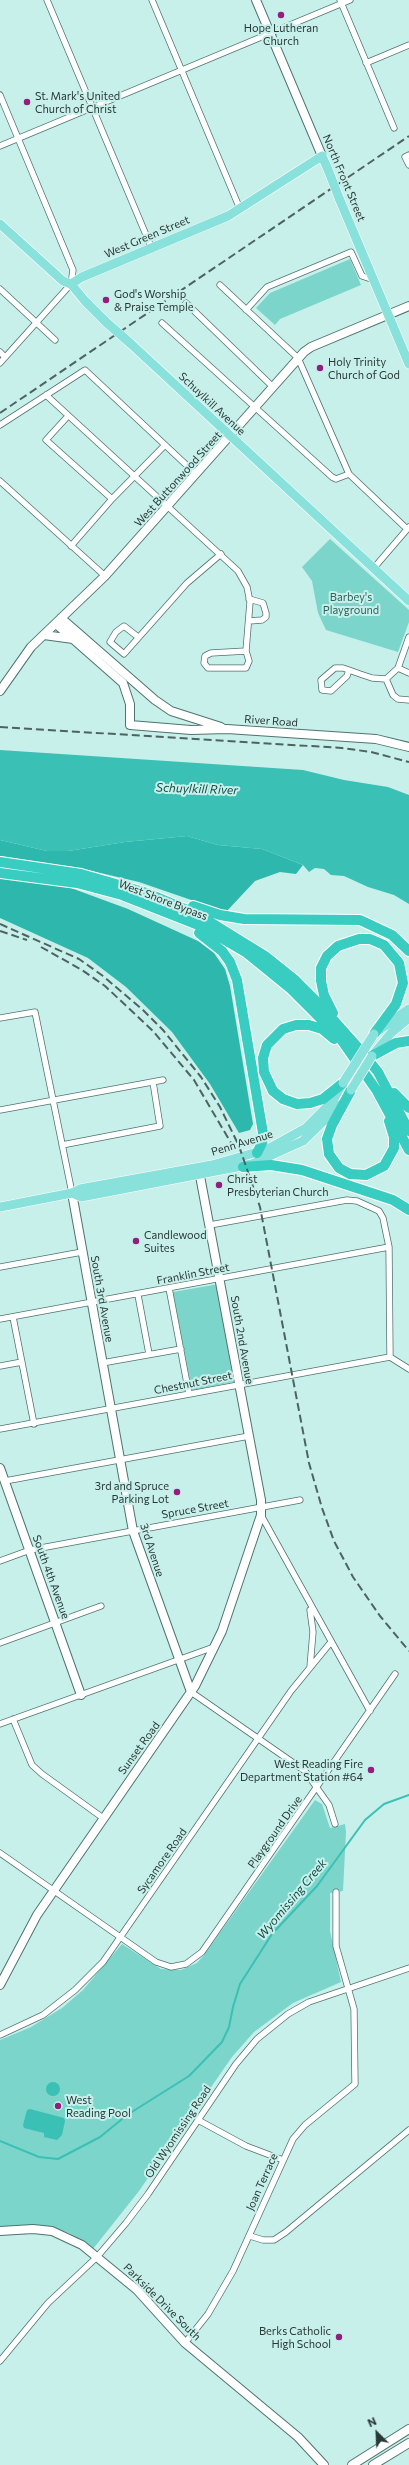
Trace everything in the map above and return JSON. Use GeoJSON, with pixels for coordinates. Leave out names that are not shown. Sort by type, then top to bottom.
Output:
{"type":"FeatureCollection","features":[{"type":"Feature","properties":{"kind":"highway","name":"West Shore Bypass"},"geometry":{"type":"LineString","coordinates":[[0,862],[81,874],[118,883],[152,895],[197,914],[265,956],[295,980],[340,1027],[378,1072],[409,1131]]}},
{"type":"Feature","properties":{"kind":"highway","name":"West Shore Bypass"},"geometry":{"type":"LineString","coordinates":[[0,873],[77,882],[122,895],[201,926],[247,953],[311,1006],[354,1056],[377,1091],[409,1150]]}},
{"type":"Feature","properties":{"kind":"highway"},"geometry":{"type":"LineString","coordinates":[[152,895],[235,918],[360,920],[392,935],[409,951]]}},
{"type":"Feature","properties":{"kind":"highway"},"geometry":{"type":"LineString","coordinates":[[175,915],[216,945],[233,969],[237,980],[262,1127],[262,1143],[257,1153]]}},
{"type":"Feature","properties":{"kind":"highway"},"geometry":{"type":"LineString","coordinates":[[340,1027],[324,995],[321,981],[323,964],[332,951],[341,944],[359,939],[370,939],[384,945],[394,954],[400,966],[403,983],[398,1000],[374,1034]]}},
{"type":"Feature","properties":{"kind":"highway"},"geometry":{"type":"LineString","coordinates":[[343,1083],[323,1099],[314,1102],[300,1104],[283,1099],[273,1090],[265,1078],[263,1058],[267,1045],[283,1029],[296,1025],[308,1025],[326,1032],[354,1056]]}},
{"type":"Feature","properties":{"kind":"highway"},"geometry":{"type":"LineString","coordinates":[[372,1056],[385,1045],[409,1041]]}},
{"type":"Feature","properties":{"kind":"highway"},"geometry":{"type":"LineString","coordinates":[[378,1072],[401,1101],[409,1108]]}},
{"type":"Feature","properties":{"kind":"highway"},"geometry":{"type":"LineString","coordinates":[[351,1090],[332,1125],[327,1146],[332,1160],[339,1168],[347,1173],[358,1175],[370,1174],[381,1169],[390,1159],[394,1148],[392,1130],[377,1091]]}},
{"type":"Feature","properties":{"kind":"highway"},"geometry":{"type":"LineString","coordinates":[[243,1167],[272,1165],[302,1170],[393,1200],[409,1210]]}},
{"type":"Feature","properties":{"kind":"main road","name":"North Front Street"},"geometry":{"type":"LineString","coordinates":[[322,156],[409,364]]}},
{"type":"Feature","properties":{"kind":"main road","name":"West Green Street"},"geometry":{"type":"LineString","coordinates":[[72,284],[82,277],[228,216],[322,156]]}},
{"type":"Feature","properties":{"kind":"main road","name":"Schuylkill Avenue"},"geometry":{"type":"LineString","coordinates":[[0,224],[63,281],[72,284],[85,301],[107,323],[409,601]]}},
{"type":"Feature","properties":{"kind":"main road","name":"Penn Avenue"},"geometry":{"type":"LineString","coordinates":[[72,1193],[81,1197],[200,1176],[281,1144],[306,1128],[332,1102],[374,1034],[409,1008]]}},
{"type":"Feature","properties":{"kind":"main road"},"geometry":{"type":"LineString","coordinates":[[385,1045],[409,1018]]}},
{"type":"Feature","properties":{"kind":"main road","name":"Penn Avenue"},"geometry":{"type":"LineString","coordinates":[[0,1207],[72,1193],[80,1189],[226,1166],[243,1167],[286,1151],[303,1141],[329,1118],[351,1090],[372,1056]]}},
{"type":"Feature","properties":{"kind":"street"},"geometry":{"type":"LineString","coordinates":[[47,0],[152,249]]}},
{"type":"Feature","properties":{"kind":"street"},"geometry":{"type":"LineString","coordinates":[[152,0],[240,209]]}},
{"type":"Feature","properties":{"kind":"street","name":"North Front Street"},"geometry":{"type":"LineString","coordinates":[[256,0],[322,156]]}},
{"type":"Feature","properties":{"kind":"street"},"geometry":{"type":"LineString","coordinates":[[0,146],[270,34],[341,2],[350,0]]}},
{"type":"Feature","properties":{"kind":"street"},"geometry":{"type":"LineString","coordinates":[[341,2],[394,128]]}},
{"type":"Feature","properties":{"kind":"street"},"geometry":{"type":"LineString","coordinates":[[366,62],[409,45]]}},
{"type":"Feature","properties":{"kind":"street"},"geometry":{"type":"LineString","coordinates":[[0,95],[73,270],[72,284]]}},
{"type":"Feature","properties":{"kind":"street"},"geometry":{"type":"LineString","coordinates":[[409,154],[406,157],[409,165]]}},
{"type":"Feature","properties":{"kind":"street"},"geometry":{"type":"LineString","coordinates":[[246,310],[268,287],[351,252],[362,276],[374,280]]}},
{"type":"Feature","properties":{"kind":"street","name":"West Green Street"},"geometry":{"type":"LineString","coordinates":[[0,363],[72,284]]}},
{"type":"Feature","properties":{"kind":"street"},"geometry":{"type":"LineString","coordinates":[[220,285],[298,358],[349,474],[408,528],[372,568]]}},
{"type":"Feature","properties":{"kind":"street"},"geometry":{"type":"LineString","coordinates":[[0,289],[55,340]]}},
{"type":"Feature","properties":{"kind":"street"},"geometry":{"type":"LineString","coordinates":[[186,303],[274,387]]}},
{"type":"Feature","properties":{"kind":"street","name":"West Buttonwood Street"},"geometry":{"type":"LineString","coordinates":[[0,691],[32,647],[106,576],[298,358],[310,347],[409,306]]}},
{"type":"Feature","properties":{"kind":"street"},"geometry":{"type":"LineString","coordinates":[[162,323],[332,477],[336,478],[349,474]]}},
{"type":"Feature","properties":{"kind":"street"},"geometry":{"type":"LineString","coordinates":[[0,352],[5,357]]}},
{"type":"Feature","properties":{"kind":"street"},"geometry":{"type":"LineString","coordinates":[[0,425],[85,370],[196,474]]}},
{"type":"Feature","properties":{"kind":"street"},"geometry":{"type":"LineString","coordinates":[[46,395],[238,571],[244,582],[249,598],[249,621],[246,651],[249,661],[246,668],[208,668],[204,663],[205,656],[211,653],[246,651]]}},
{"type":"Feature","properties":{"kind":"street"},"geometry":{"type":"LineString","coordinates":[[68,416],[46,440],[112,500]]}},
{"type":"Feature","properties":{"kind":"street"},"geometry":{"type":"LineString","coordinates":[[71,546],[112,500],[165,445]]}},
{"type":"Feature","properties":{"kind":"street"},"geometry":{"type":"LineString","coordinates":[[0,481],[106,576]]}},
{"type":"Feature","properties":{"kind":"street"},"geometry":{"type":"LineString","coordinates":[[138,637],[124,626],[116,632],[110,642],[124,654],[187,582],[221,554]]}},
{"type":"Feature","properties":{"kind":"street"},"geometry":{"type":"LineString","coordinates":[[249,598],[263,603],[266,613],[266,617],[262,620],[249,621]]}},
{"type":"Feature","properties":{"kind":"street"},"geometry":{"type":"LineString","coordinates":[[69,610],[74,635]]}},
{"type":"Feature","properties":{"kind":"street"},"geometry":{"type":"LineString","coordinates":[[58,621],[155,700],[171,711],[227,729]]}},
{"type":"Feature","properties":{"kind":"street"},"geometry":{"type":"LineString","coordinates":[[44,635],[74,635]]}},
{"type":"Feature","properties":{"kind":"street","name":"River Road"},"geometry":{"type":"LineString","coordinates":[[74,635],[123,683],[130,704],[130,725],[191,730],[227,729],[376,739],[409,747]]}},
{"type":"Feature","properties":{"kind":"street"},"geometry":{"type":"LineString","coordinates":[[349,670],[347,676],[331,691],[322,690],[321,680],[329,671],[335,668],[349,670],[372,678],[386,679],[398,668],[409,636]]}},
{"type":"Feature","properties":{"kind":"street"},"geometry":{"type":"LineString","coordinates":[[398,668],[409,673]]}},
{"type":"Feature","properties":{"kind":"street"},"geometry":{"type":"LineString","coordinates":[[386,679],[393,695],[398,699],[409,700]]}},
{"type":"Feature","properties":{"kind":"street"},"geometry":{"type":"LineString","coordinates":[[0,1018],[35,1012],[72,1193]]}},
{"type":"Feature","properties":{"kind":"street"},"geometry":{"type":"LineString","coordinates":[[0,1110],[163,1080]]}},
{"type":"Feature","properties":{"kind":"street"},"geometry":{"type":"LineString","coordinates":[[62,1145],[160,1126],[153,1082]]}},
{"type":"Feature","properties":{"kind":"street","name":"South 2nd Avenue"},"geometry":{"type":"LineString","coordinates":[[200,1176],[240,1385],[261,1511]]}},
{"type":"Feature","properties":{"kind":"street","name":"South 3rd Avenue"},"geometry":{"type":"LineString","coordinates":[[72,1193],[110,1409]]}},
{"type":"Feature","properties":{"kind":"street"},"geometry":{"type":"LineString","coordinates":[[210,1225],[348,1200],[357,1201],[379,1212],[382,1218],[389,1247],[390,1357],[409,1369]]}},
{"type":"Feature","properties":{"kind":"street","name":"Franklin Street"},"geometry":{"type":"LineString","coordinates":[[0,1319],[138,1295],[220,1278],[389,1247]]}},
{"type":"Feature","properties":{"kind":"street"},"geometry":{"type":"LineString","coordinates":[[0,1267],[82,1252]]}},
{"type":"Feature","properties":{"kind":"street"},"geometry":{"type":"LineString","coordinates":[[169,1288],[189,1394]]}},
{"type":"Feature","properties":{"kind":"street"},"geometry":{"type":"LineString","coordinates":[[138,1295],[149,1354]]}},
{"type":"Feature","properties":{"kind":"street"},"geometry":{"type":"LineString","coordinates":[[13,1317],[34,1424]]}},
{"type":"Feature","properties":{"kind":"street"},"geometry":{"type":"LineString","coordinates":[[102,1363],[181,1349]]}},
{"type":"Feature","properties":{"kind":"street","name":"Chestnut Street"},"geometry":{"type":"LineString","coordinates":[[0,1429],[34,1424],[390,1357]]}},
{"type":"Feature","properties":{"kind":"street"},"geometry":{"type":"LineString","coordinates":[[0,1366],[22,1360]]}},
{"type":"Feature","properties":{"kind":"street","name":"3rd Avenue"},"geometry":{"type":"LineString","coordinates":[[110,1409],[133,1531],[191,1692]]}},
{"type":"Feature","properties":{"kind":"street"},"geometry":{"type":"LineString","coordinates":[[5,1481],[249,1436]]}},
{"type":"Feature","properties":{"kind":"street","name":"South 4th Avenue"},"geometry":{"type":"LineString","coordinates":[[0,1468],[81,1695]]}},
{"type":"Feature","properties":{"kind":"street","name":"Spruce Street"},"geometry":{"type":"LineString","coordinates":[[0,1561],[30,1550],[133,1531],[261,1511],[300,1500]]}},
{"type":"Feature","properties":{"kind":"street"},"geometry":{"type":"LineString","coordinates":[[261,1511],[330,1642],[370,1711]]}},
{"type":"Feature","properties":{"kind":"street","name":"Sunset Road"},"geometry":{"type":"LineString","coordinates":[[0,1986],[22,1940],[54,1889],[191,1692],[214,1647],[249,1555],[261,1511]]}},
{"type":"Feature","properties":{"kind":"street"},"geometry":{"type":"LineString","coordinates":[[310,1605],[313,1632],[310,1667]]}},
{"type":"Feature","properties":{"kind":"street"},"geometry":{"type":"LineString","coordinates":[[0,1643],[101,1606]]}},
{"type":"Feature","properties":{"kind":"street","name":"Sycamore Road"},"geometry":{"type":"LineString","coordinates":[[0,2035],[44,2015],[75,1990],[103,1962],[310,1667],[330,1642]]}},
{"type":"Feature","properties":{"kind":"street"},"geometry":{"type":"LineString","coordinates":[[0,1724],[214,1647]]}},
{"type":"Feature","properties":{"kind":"street","name":"Playground Drive"},"geometry":{"type":"LineString","coordinates":[[0,1853],[162,1965],[178,1966],[186,1964],[198,1956],[317,1788],[395,1674]]}},
{"type":"Feature","properties":{"kind":"street"},"geometry":{"type":"LineString","coordinates":[[191,1692],[260,1738],[305,1771],[329,1805],[335,1824]]}},
{"type":"Feature","properties":{"kind":"street"},"geometry":{"type":"LineString","coordinates":[[13,1719],[32,1765],[42,1774],[103,1818]]}},
{"type":"Feature","properties":{"kind":"street"},"geometry":{"type":"LineString","coordinates":[[336,1892],[336,1946],[348,1987]]}},
{"type":"Feature","properties":{"kind":"street","name":"Old Wyomissing Road"},"geometry":{"type":"LineString","coordinates":[[0,2362],[48,2303],[97,2257],[148,2194],[236,2064],[264,2032],[298,2008],[348,1987],[409,1968]]}},
{"type":"Feature","properties":{"kind":"street","name":"Joan Terrace"},"geometry":{"type":"LineString","coordinates":[[185,2343],[220,2296],[250,2236],[290,2144],[301,2129],[355,2084],[354,2009],[348,1987]]}},
{"type":"Feature","properties":{"kind":"street"},"geometry":{"type":"LineString","coordinates":[[198,2120],[246,2146],[283,2160]]}},
{"type":"Feature","properties":{"kind":"street"},"geometry":{"type":"LineString","coordinates":[[250,2236],[264,2240],[274,2240],[286,2232],[409,2130]]}},
{"type":"Feature","properties":{"kind":"street","name":"Parkside Drive South"},"geometry":{"type":"LineString","coordinates":[[0,2231],[33,2229],[52,2231],[82,2245],[147,2299],[185,2343],[298,2437],[324,2465]]}},
{"type":"Feature","properties":{"kind":"street"},"geometry":{"type":"LineString","coordinates":[[352,2465],[409,2429]]}},
{"type":"Feature","properties":{"kind":"street"},"geometry":{"type":"LineString","coordinates":[[373,2465],[409,2443]]}},
{"type":"Feature","properties":{"kind":"green space"},"geometry":{"type":"Polygon","coordinates":[[[350,259],[361,285],[280,319],[275,325],[256,308],[270,293],[350,259]]]}},
{"type":"Feature","properties":{"kind":"green space","name":"Barbey's Playground"},"geometry":{"type":"Polygon","coordinates":[[[330,539],[409,610],[409,622],[398,652],[326,630],[318,613],[312,581],[302,567],[330,539]]]}},
{"type":"Feature","properties":{"kind":"green space"},"geometry":{"type":"Polygon","coordinates":[[[219,1284],[233,1382],[192,1390],[173,1292],[219,1284]]]}},
{"type":"Feature","properties":{"kind":"green space"},"geometry":{"type":"Polygon","coordinates":[[[315,1800],[322,1804],[330,1828],[345,1824],[346,1832],[343,1891],[330,1893],[330,1931],[341,1982],[293,2003],[254,2032],[232,2057],[139,2191],[93,2249],[69,2233],[50,2227],[0,2229],[0,2040],[31,2027],[62,2008],[83,1990],[122,1944],[161,1969],[181,1970],[197,1963],[315,1800]]]}},
{"type":"Feature","properties":{"kind":"shaded area"},"geometry":{"type":"Polygon","coordinates":[[[187,836],[218,845],[262,849],[303,865],[296,874],[280,872],[255,881],[226,912],[139,882],[79,868],[0,856],[0,840],[47,851],[68,851],[125,842],[187,836]]]}},
{"type":"Feature","properties":{"kind":"shaded area"},"geometry":{"type":"Polygon","coordinates":[[[0,877],[71,888],[128,909],[198,941],[214,953],[225,969],[230,986],[253,1124],[250,1130],[239,1133],[210,1084],[172,1032],[126,987],[88,958],[0,918],[0,877]]]}},
{"type":"Feature","properties":{"kind":"water","name":"Schuylkill River"},"geometry":{"type":"Polygon","coordinates":[[[0,750],[303,770],[344,780],[388,787],[409,795],[409,904],[394,895],[368,887],[344,876],[331,875],[324,869],[315,868],[309,872],[303,865],[262,849],[218,845],[187,836],[125,842],[68,851],[47,851],[0,840],[0,750]]]}},
{"type":"Feature","properties":{"kind":"water"},"geometry":{"type":"Polygon","coordinates":[[[53,2082],[58,2084],[60,2089],[58,2094],[53,2096],[48,2094],[46,2089],[48,2084],[53,2082]]]}},
{"type":"Feature","properties":{"kind":"water"},"geometry":{"type":"Polygon","coordinates":[[[30,2109],[64,2118],[65,2121],[62,2135],[57,2140],[44,2137],[44,2133],[24,2128],[23,2125],[27,2110],[30,2109]]]}},
{"type":"Feature","properties":{"kind":"waterway","name":"Wyomissing Creek"},"geometry":{"type":"LineString","coordinates":[[0,2141],[39,2157],[58,2159],[100,2137],[127,2115],[189,2076],[222,2042],[229,2027],[240,1984],[272,1934],[317,1886],[365,1820],[384,1804],[409,1795]]}},
{"type":"Feature","properties":{"kind":"railway"},"geometry":{"type":"LineString","coordinates":[[0,413],[409,136]]}},
{"type":"Feature","properties":{"kind":"railway"},"geometry":{"type":"LineString","coordinates":[[0,727],[342,748],[371,752],[409,762]]}},
{"type":"Feature","properties":{"kind":"railway"},"geometry":{"type":"LineString","coordinates":[[0,924],[79,959],[103,976],[143,1010],[163,1030],[201,1077],[220,1107],[239,1146],[260,1207],[309,1463],[322,1508],[334,1541],[353,1577],[380,1616],[409,1651]]}},
{"type":"Feature","properties":{"kind":"railway"},"geometry":{"type":"LineString","coordinates":[[0,931],[27,940]]}},
{"type":"Feature","properties":{"kind":"railway"},"geometry":{"type":"LineString","coordinates":[[41,947],[82,970],[105,986],[153,1031],[194,1080],[234,1148]]}},
{"type":"Feature","properties":{"kind":"place","name":"Hope Lutheran Church"},"geometry":{"type":"Point","coordinates":[281,15]}},
{"type":"Feature","properties":{"kind":"place","name":"St. Mark's United Church of Christ"},"geometry":{"type":"Point","coordinates":[27,102]}},
{"type":"Feature","properties":{"kind":"place","name":"God's Worship & Praise Temple"},"geometry":{"type":"Point","coordinates":[106,300]}},
{"type":"Feature","properties":{"kind":"place","name":"Holy Trinity Church of God"},"geometry":{"type":"Point","coordinates":[320,368]}},
{"type":"Feature","properties":{"kind":"place","name":"Christ Presbyterian Church"},"geometry":{"type":"Point","coordinates":[219,1185]}},
{"type":"Feature","properties":{"kind":"place","name":"Candlewood Suites"},"geometry":{"type":"Point","coordinates":[136,1241]}},
{"type":"Feature","properties":{"kind":"place","name":"3rd and Spruce Parking Lot"},"geometry":{"type":"Point","coordinates":[177,1492]}},
{"type":"Feature","properties":{"kind":"place","name":"West Reading Fire Department Station #64"},"geometry":{"type":"Point","coordinates":[371,1770]}},
{"type":"Feature","properties":{"kind":"place","name":"West Reading Pool"},"geometry":{"type":"Point","coordinates":[58,2106]}},
{"type":"Feature","properties":{"kind":"place","name":"Berks Catholic High School"},"geometry":{"type":"Point","coordinates":[339,2337]}}]}
